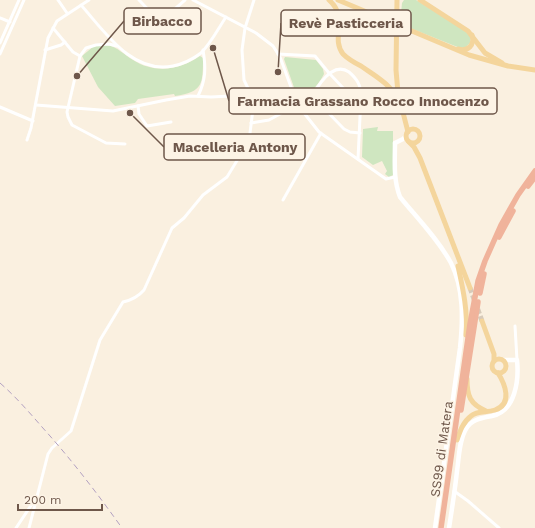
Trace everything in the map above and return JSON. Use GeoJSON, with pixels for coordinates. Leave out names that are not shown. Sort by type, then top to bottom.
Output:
{"type":"FeatureCollection","features":[{"type":"Feature","properties":{"kind":"highway","name":"SS99 di Matera"},"geometry":{"type":"LineString","coordinates":[[441,528],[462,372],[478,281],[501,225],[518,195],[535,171]]}},
{"type":"Feature","properties":{"kind":"highway"},"geometry":{"type":"LineString","coordinates":[[444,528],[478,298],[485,273],[500,234],[526,189],[535,177]]}},
{"type":"Feature","properties":{"kind":"main road"},"geometry":{"type":"LineString","coordinates":[[328,0],[337,10],[340,18],[339,46],[343,53],[384,82],[395,93],[405,117],[408,136],[420,158]]}},
{"type":"Feature","properties":{"kind":"main road"},"geometry":{"type":"LineString","coordinates":[[338,0],[469,56],[488,62],[535,70]]}},
{"type":"Feature","properties":{"kind":"main road"},"geometry":{"type":"LineString","coordinates":[[397,0],[396,70],[400,104]]}},
{"type":"Feature","properties":{"kind":"main road"},"geometry":{"type":"LineString","coordinates":[[397,12],[401,0]]}},
{"type":"Feature","properties":{"kind":"main road"},"geometry":{"type":"LineString","coordinates":[[420,0],[472,34],[481,48],[490,57],[502,63],[528,70]]}},
{"type":"Feature","properties":{"kind":"main road"},"geometry":{"type":"LineString","coordinates":[[431,40],[461,50],[470,47],[472,44],[472,34]]}},
{"type":"Feature","properties":{"kind":"main road"},"geometry":{"type":"LineString","coordinates":[[408,136],[416,130],[419,133],[419,139],[416,143],[420,158],[451,242],[470,288]]}},
{"type":"Feature","properties":{"kind":"main road"},"geometry":{"type":"LineString","coordinates":[[408,136],[413,143],[416,143]]}},
{"type":"Feature","properties":{"kind":"main road"},"geometry":{"type":"LineString","coordinates":[[451,242],[463,289],[467,314],[462,372]]}},
{"type":"Feature","properties":{"kind":"main road"},"geometry":{"type":"LineString","coordinates":[[482,321],[494,354],[492,369],[498,373],[504,382]]}},
{"type":"Feature","properties":{"kind":"main road"},"geometry":{"type":"LineString","coordinates":[[457,440],[466,419],[477,412],[495,410],[499,408],[505,400],[505,361],[494,354]]}},
{"type":"Feature","properties":{"kind":"main road"},"geometry":{"type":"LineString","coordinates":[[494,362],[505,361]]}},
{"type":"Feature","properties":{"kind":"main road"},"geometry":{"type":"LineString","coordinates":[[467,366],[467,383],[470,397],[474,404],[487,411]]}},
{"type":"Feature","properties":{"kind":"main road"},"geometry":{"type":"LineString","coordinates":[[498,373],[505,371]]}},
{"type":"Feature","properties":{"kind":"street"},"geometry":{"type":"LineString","coordinates":[[0,43],[19,0]]}},
{"type":"Feature","properties":{"kind":"street"},"geometry":{"type":"LineString","coordinates":[[0,54],[24,0]]}},
{"type":"Feature","properties":{"kind":"street"},"geometry":{"type":"LineString","coordinates":[[58,0],[67,13]]}},
{"type":"Feature","properties":{"kind":"street"},"geometry":{"type":"LineString","coordinates":[[27,140],[33,121],[48,38],[57,21],[67,13],[89,0]]}},
{"type":"Feature","properties":{"kind":"street"},"geometry":{"type":"LineString","coordinates":[[139,0],[160,22],[185,0]]}},
{"type":"Feature","properties":{"kind":"street"},"geometry":{"type":"LineString","coordinates":[[193,0],[256,33],[268,41],[278,54],[298,104],[313,126],[386,179],[395,178]]}},
{"type":"Feature","properties":{"kind":"street"},"geometry":{"type":"LineString","coordinates":[[29,528],[48,454],[52,448],[71,431],[100,340],[123,302],[132,300],[139,296],[144,290],[172,228],[184,218],[203,195],[227,177],[249,141],[254,101],[244,80],[242,50],[245,28],[254,0]]}},
{"type":"Feature","properties":{"kind":"street"},"geometry":{"type":"LineString","coordinates":[[81,5],[117,46],[143,64],[154,67],[168,67],[194,58],[204,50],[226,17]]}},
{"type":"Feature","properties":{"kind":"street"},"geometry":{"type":"LineString","coordinates":[[0,18],[10,22]]}},
{"type":"Feature","properties":{"kind":"street"},"geometry":{"type":"LineString","coordinates":[[53,28],[73,52],[80,56]]}},
{"type":"Feature","properties":{"kind":"street"},"geometry":{"type":"LineString","coordinates":[[45,50],[62,45],[65,42]]}},
{"type":"Feature","properties":{"kind":"street"},"geometry":{"type":"LineString","coordinates":[[117,46],[109,44],[96,45],[86,48],[80,56],[67,107],[68,118],[72,124],[106,143],[125,144]]}},
{"type":"Feature","properties":{"kind":"street"},"geometry":{"type":"LineString","coordinates":[[198,96],[202,89],[205,75],[204,50]]}},
{"type":"Feature","properties":{"kind":"street"},"geometry":{"type":"LineString","coordinates":[[278,54],[315,56],[361,107]]}},
{"type":"Feature","properties":{"kind":"street"},"geometry":{"type":"LineString","coordinates":[[304,113],[312,96],[329,73],[333,70],[339,68],[346,70],[355,77],[361,86],[358,159]]}},
{"type":"Feature","properties":{"kind":"street"},"geometry":{"type":"LineString","coordinates":[[36,105],[113,111],[166,100],[198,96],[211,97],[250,95]]}},
{"type":"Feature","properties":{"kind":"street"},"geometry":{"type":"LineString","coordinates":[[251,123],[270,120],[312,96]]}},
{"type":"Feature","properties":{"kind":"street"},"geometry":{"type":"LineString","coordinates":[[312,96],[344,129],[350,132],[360,133]]}},
{"type":"Feature","properties":{"kind":"street"},"geometry":{"type":"LineString","coordinates":[[138,106],[139,114],[147,126],[171,122]]}},
{"type":"Feature","properties":{"kind":"street"},"geometry":{"type":"LineString","coordinates":[[0,107],[33,121]]}},
{"type":"Feature","properties":{"kind":"street"},"geometry":{"type":"LineString","coordinates":[[283,200],[321,133]]}},
{"type":"Feature","properties":{"kind":"street"},"geometry":{"type":"LineString","coordinates":[[408,136],[395,143],[395,178],[397,190],[400,197],[446,255],[454,272],[458,286],[463,325],[435,528]]}},
{"type":"Feature","properties":{"kind":"street"},"geometry":{"type":"LineString","coordinates":[[449,528],[461,446],[466,429],[476,420],[499,414],[509,406],[518,380],[515,326]]}},
{"type":"Feature","properties":{"kind":"street"},"geometry":{"type":"LineString","coordinates":[[505,361],[517,360]]}},
{"type":"Feature","properties":{"kind":"street"},"geometry":{"type":"LineString","coordinates":[[76,416],[81,418]]}},
{"type":"Feature","properties":{"kind":"street"},"geometry":{"type":"LineString","coordinates":[[454,491],[499,528]]}},
{"type":"Feature","properties":{"kind":"street"},"geometry":{"type":"LineString","coordinates":[[16,528],[38,494]]}},
{"type":"Feature","properties":{"kind":"green space"},"geometry":{"type":"Polygon","coordinates":[[[404,0],[416,0],[469,33],[471,36],[470,43],[465,48],[460,48],[400,24],[402,3],[404,0]]]}},
{"type":"Feature","properties":{"kind":"green space"},"geometry":{"type":"Polygon","coordinates":[[[107,45],[118,49],[141,64],[159,69],[176,67],[192,61],[200,56],[203,58],[202,80],[200,85],[191,92],[175,96],[174,94],[138,99],[135,103],[115,106],[98,87],[82,56],[94,46],[107,45]]]}},
{"type":"Feature","properties":{"kind":"green space"},"geometry":{"type":"Polygon","coordinates":[[[285,57],[316,60],[323,69],[324,74],[320,81],[307,95],[299,98],[297,96],[284,59],[285,57]]]}},
{"type":"Feature","properties":{"kind":"green space"},"geometry":{"type":"Polygon","coordinates":[[[378,127],[377,131],[393,131],[393,175],[389,177],[385,174],[387,171],[382,161],[373,165],[362,157],[363,129],[378,127]]]}},
{"type":"Feature","properties":{"kind":"tunnel"},"geometry":{"type":"LineString","coordinates":[[470,288],[482,321]]}},
{"type":"Feature","properties":{"kind":"railway"},"geometry":{"type":"LineString","coordinates":[[0,383],[22,404],[63,451],[122,528]]}},
{"type":"Feature","properties":{"kind":"place","name":"Farmacia Grassano Rocco Innocenzo"},"geometry":{"type":"Point","coordinates":[213,48]}},
{"type":"Feature","properties":{"kind":"place","name":"Revè Pasticceria"},"geometry":{"type":"Point","coordinates":[278,72]}},
{"type":"Feature","properties":{"kind":"place","name":"Birbacco"},"geometry":{"type":"Point","coordinates":[77,76]}},
{"type":"Feature","properties":{"kind":"place","name":"Macelleria Antony"},"geometry":{"type":"Point","coordinates":[130,113]}}]}
